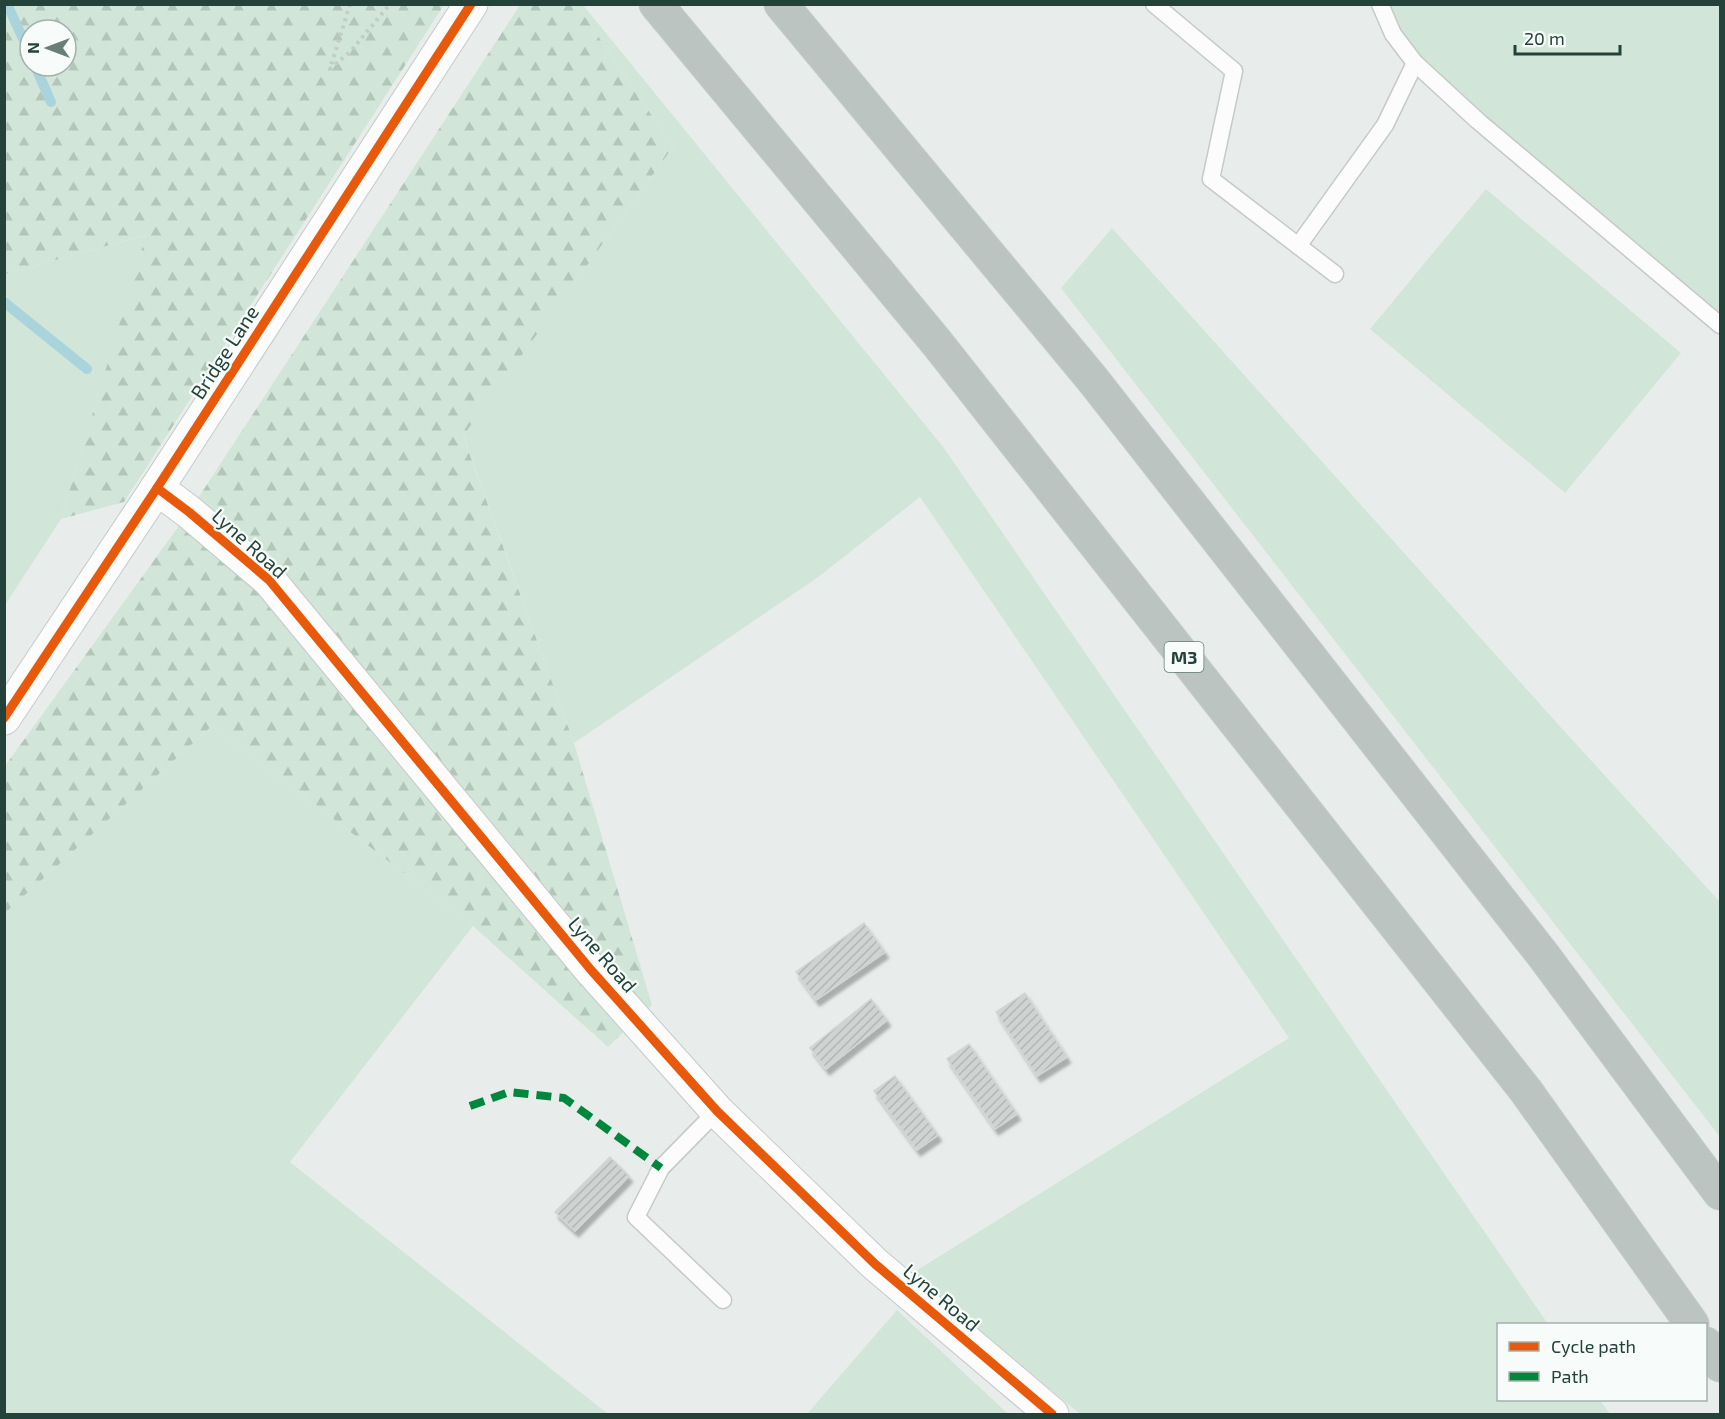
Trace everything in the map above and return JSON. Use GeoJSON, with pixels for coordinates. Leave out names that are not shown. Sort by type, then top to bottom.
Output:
{"type":"FeatureCollection","features":[{"type":"Feature","properties":{"kind":"highway","name":"M3"},"geometry":{"type":"LineString","coordinates":[[656,4],[937,343],[1526,1091],[1691,1323]]}},
{"type":"Feature","properties":{"kind":"highway"},"geometry":{"type":"LineString","coordinates":[[781,4],[1093,380],[1543,955],[1720,1193]]}},
{"type":"Feature","properties":{"kind":"highway"},"geometry":{"type":"LineString","coordinates":[[1707,1346],[1720,1365]]}},
{"type":"Feature","properties":{"kind":"street","name":"Bridge Lane"},"geometry":{"type":"LineString","coordinates":[[4,718],[157,488],[471,4]]}},
{"type":"Feature","properties":{"kind":"street","name":"Lyne Road"},"geometry":{"type":"LineString","coordinates":[[157,488],[269,580],[591,970],[717,1111],[875,1264],[1053,1414]]}},
{"type":"Feature","properties":{"kind":"lane"},"geometry":{"type":"LineString","coordinates":[[1154,4],[1234,70],[1211,179],[1335,274]]}},
{"type":"Feature","properties":{"kind":"lane"},"geometry":{"type":"LineString","coordinates":[[1380,4],[1393,34],[1415,63],[1478,121],[1720,325]]}},
{"type":"Feature","properties":{"kind":"lane"},"geometry":{"type":"LineString","coordinates":[[1298,246],[1385,124],[1415,63]]}},
{"type":"Feature","properties":{"kind":"lane"},"geometry":{"type":"LineString","coordinates":[[717,1111],[661,1168],[636,1217],[723,1300]]}},
{"type":"Feature","properties":{"kind":"path"},"geometry":{"type":"LineString","coordinates":[[350,4],[330,69],[351,51],[390,4]]}},
{"type":"Feature","properties":{"kind":"green space"},"geometry":{"type":"Polygon","coordinates":[[[5,4],[444,5],[124,502],[61,519],[146,235],[5,274],[5,4]]]}},
{"type":"Feature","properties":{"kind":"green space"},"geometry":{"type":"Polygon","coordinates":[[[520,5],[577,5],[673,147],[463,436],[574,743],[652,1005],[608,1047],[473,926],[212,726],[5,913],[5,766],[189,512],[520,5]]]}},
{"type":"Feature","properties":{"kind":"green space"},"geometry":{"type":"Polygon","coordinates":[[[577,5],[583,5],[944,448],[1547,1323],[1497,1323],[1497,1401],[1601,1401],[1610,1414],[1080,1414],[911,1274],[1289,1038],[920,497],[817,578],[574,743],[463,435],[673,147],[577,5]]]}},
{"type":"Feature","properties":{"kind":"green space"},"geometry":{"type":"Polygon","coordinates":[[[1380,5],[1720,5],[1720,330],[1415,63],[1380,5]]]}},
{"type":"Feature","properties":{"kind":"green space"},"geometry":{"type":"Polygon","coordinates":[[[1486,189],[1681,353],[1565,493],[1370,329],[1486,189]]]}},
{"type":"Feature","properties":{"kind":"green space"},"geometry":{"type":"Polygon","coordinates":[[[1112,228],[1720,902],[1720,1137],[1061,288],[1112,228]]]}},
{"type":"Feature","properties":{"kind":"green space"},"geometry":{"type":"Polygon","coordinates":[[[147,235],[61,519],[5,605],[5,274],[147,235]]]}},
{"type":"Feature","properties":{"kind":"green space"},"geometry":{"type":"Polygon","coordinates":[[[212,726],[473,926],[290,1162],[608,1414],[5,1414],[4,913],[212,726]]]}},
{"type":"Feature","properties":{"kind":"green space"},"geometry":{"type":"Polygon","coordinates":[[[897,1310],[1008,1414],[807,1414],[897,1310]]]}},
{"type":"Feature","properties":{"kind":"building"},"geometry":{"type":"Polygon","coordinates":[[[864,923],[885,952],[816,1000],[796,972],[864,923]]]}},
{"type":"Feature","properties":{"kind":"building"},"geometry":{"type":"Polygon","coordinates":[[[1025,993],[1067,1057],[1037,1076],[996,1012],[1025,993]]]}},
{"type":"Feature","properties":{"kind":"building"},"geometry":{"type":"Polygon","coordinates":[[[871,999],[887,1020],[826,1069],[810,1048],[871,999]]]}},
{"type":"Feature","properties":{"kind":"building"},"geometry":{"type":"Polygon","coordinates":[[[969,1044],[1017,1114],[995,1129],[947,1059],[969,1044]]]}},
{"type":"Feature","properties":{"kind":"building"},"geometry":{"type":"Polygon","coordinates":[[[895,1076],[938,1135],[917,1150],[874,1091],[895,1076]]]}},
{"type":"Feature","properties":{"kind":"building"},"geometry":{"type":"Polygon","coordinates":[[[610,1157],[629,1176],[575,1231],[555,1212],[610,1157]]]}},
{"type":"Feature","properties":{"kind":"waterway"},"geometry":{"type":"LineString","coordinates":[[7,4],[18,28]]}},
{"type":"Feature","properties":{"kind":"waterway"},"geometry":{"type":"LineString","coordinates":[[40,78],[51,102]]}},
{"type":"Feature","properties":{"kind":"waterway"},"geometry":{"type":"LineString","coordinates":[[4,302],[87,369]]}},
{"type":"Feature","properties":{"kind":"marked path"},"geometry":{"type":"LineString","coordinates":[[470,1106],[509,1092],[564,1098],[661,1168]]}},
{"type":"Feature","properties":{"kind":"cycle path"},"geometry":{"type":"LineString","coordinates":[[4,718],[157,488],[471,4]]}},
{"type":"Feature","properties":{"kind":"cycle path"},"geometry":{"type":"LineString","coordinates":[[157,488],[269,580],[591,970],[717,1111],[875,1264],[1052,1414]]}}]}
